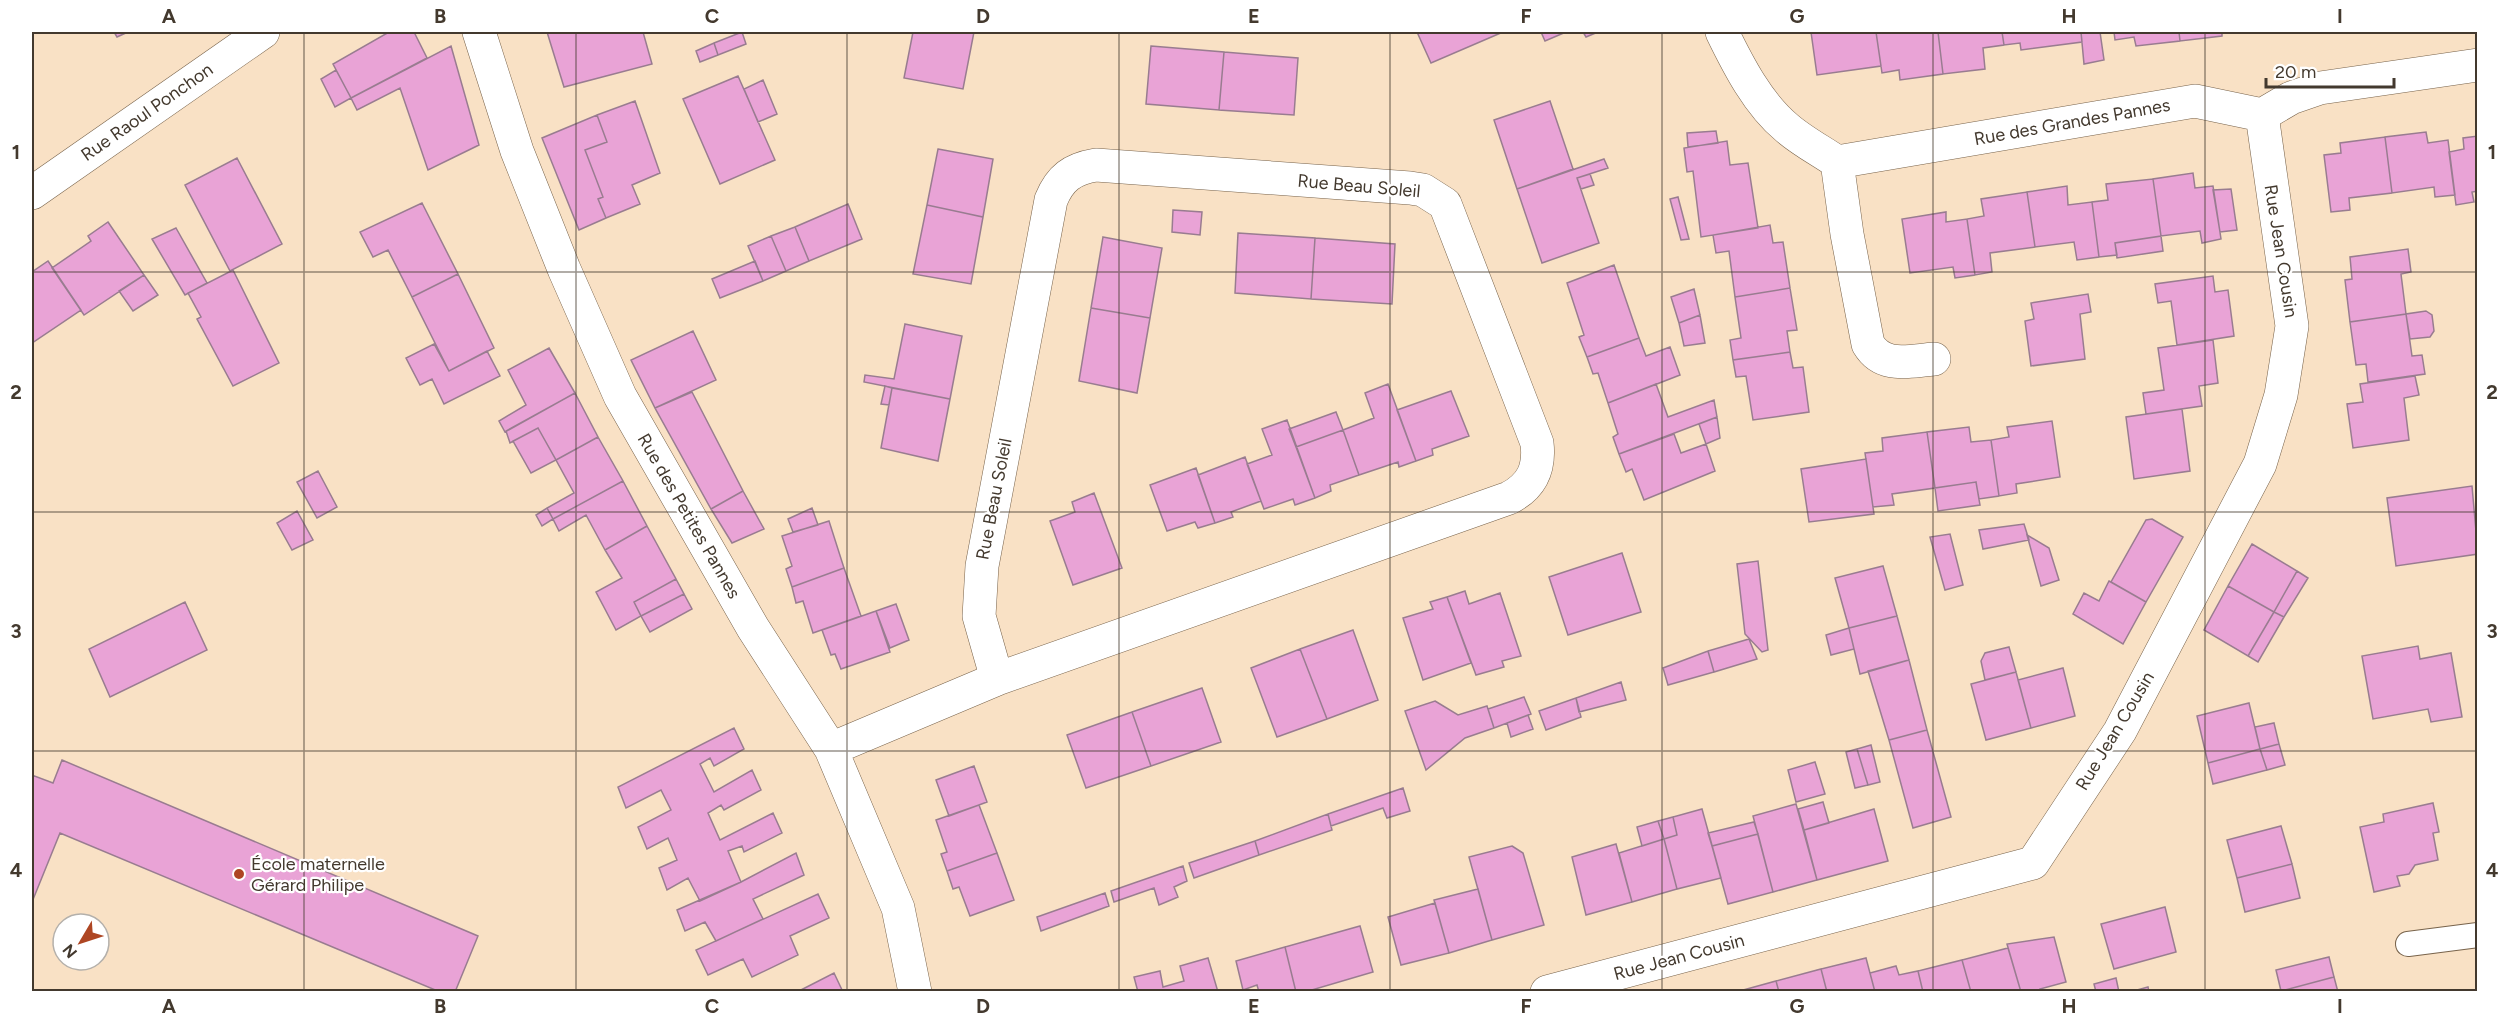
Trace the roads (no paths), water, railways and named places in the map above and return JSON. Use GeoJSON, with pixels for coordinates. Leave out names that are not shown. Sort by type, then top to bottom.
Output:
{"type":"FeatureCollection","features":[{"type":"Feature","properties":{"kind":"street","name":"Rue Raoul Ponchon"},"geometry":{"type":"LineString","coordinates":[[32,193],[263,32]]}},
{"type":"Feature","properties":{"kind":"street","name":"Rue des Petites Pannes"},"geometry":{"type":"LineString","coordinates":[[479,32],[517,151],[564,269],[620,396],[753,628],[831,749],[898,908],[915,992]]}},
{"type":"Feature","properties":{"kind":"street"},"geometry":{"type":"LineString","coordinates":[[1722,32],[1736,61],[1786,128],[1838,162],[1847,234],[1868,344],[1874,353],[1884,360],[1895,363],[1934,359]]}},
{"type":"Feature","properties":{"kind":"street"},"geometry":{"type":"LineString","coordinates":[[2262,115],[2291,98],[2320,88],[2478,65]]}},
{"type":"Feature","properties":{"kind":"street","name":"Rue des Grandes Pannes"},"geometry":{"type":"LineString","coordinates":[[1838,162],[2195,101],[2262,115]]}},
{"type":"Feature","properties":{"kind":"street","name":"Rue Jean Cousin"},"geometry":{"type":"LineString","coordinates":[[1547,992],[2033,863],[2120,731],[2260,464],[2277,407],[2292,326],[2262,115]]}},
{"type":"Feature","properties":{"kind":"street","name":"Rue Beau Soleil"},"geometry":{"type":"LineString","coordinates":[[831,749],[997,678],[1497,502],[1522,491],[1533,479],[1537,467],[1537,443],[1445,204],[1423,190],[1410,188],[1096,165],[1067,174],[1057,186],[1051,200],[982,566],[979,616],[997,678]]}},
{"type":"Feature","properties":{"kind":"lane"},"geometry":{"type":"LineString","coordinates":[[2408,944],[2478,935]]}},
{"type":"Feature","properties":{"kind":"place","name":"École maternelle Gérard Philipe"},"geometry":{"type":"Point","coordinates":[239,874]}}]}
